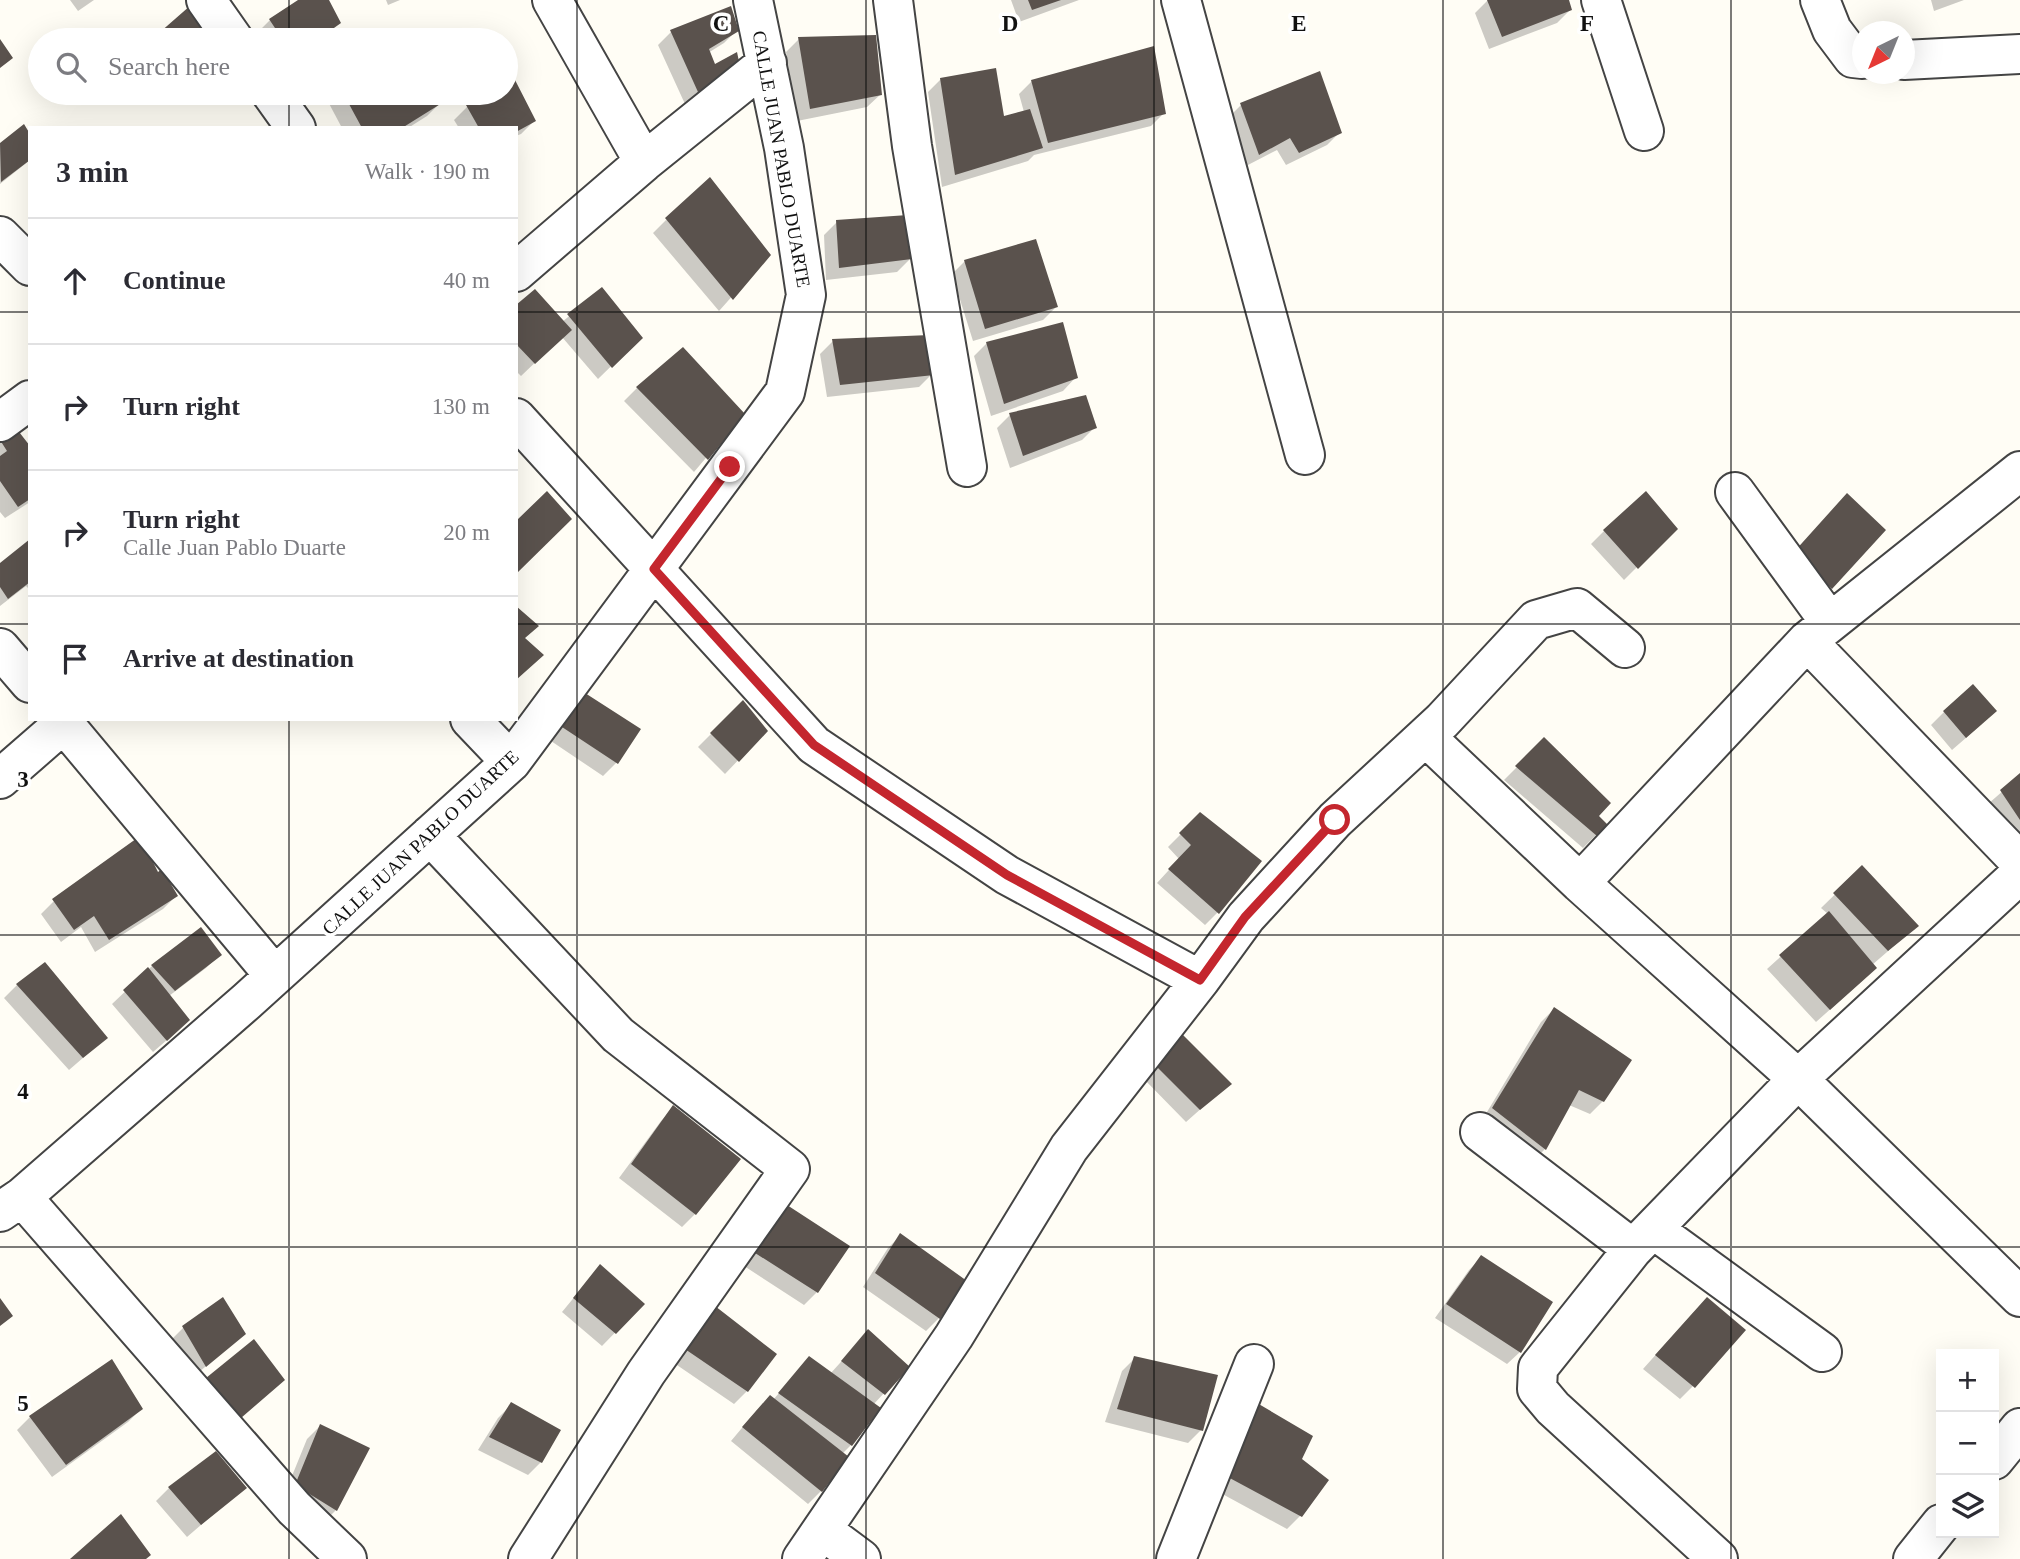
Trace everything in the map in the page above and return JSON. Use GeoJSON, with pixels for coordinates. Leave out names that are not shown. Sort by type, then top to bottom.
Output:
{"type":"FeatureCollection","features":[{"type":"Feature","properties":{"kind":"street"},"geometry":{"type":"LineString","coordinates":[[206,0],[226,28]]}},
{"type":"Feature","properties":{"kind":"street"},"geometry":{"type":"LineString","coordinates":[[552,0],[644,162]]}},
{"type":"Feature","properties":{"kind":"street","name":"CALLE JUAN PABLO DUARTE"},"geometry":{"type":"LineString","coordinates":[[11,1205],[274,975],[511,762],[785,392],[806,295],[784,148],[753,0]]}},
{"type":"Feature","properties":{"kind":"street"},"geometry":{"type":"LineString","coordinates":[[893,0],[912,146],[967,467]]}},
{"type":"Feature","properties":{"kind":"street"},"geometry":{"type":"LineString","coordinates":[[1181,0],[1305,455]]}},
{"type":"Feature","properties":{"kind":"street"},"geometry":{"type":"LineString","coordinates":[[1601,0],[1644,131]]}},
{"type":"Feature","properties":{"kind":"street"},"geometry":{"type":"LineString","coordinates":[[1820,0],[1832,30],[1852,57]]}},
{"type":"Feature","properties":{"kind":"street"},"geometry":{"type":"LineString","coordinates":[[1915,59],[2020,54]]}},
{"type":"Feature","properties":{"kind":"street"},"geometry":{"type":"LineString","coordinates":[[518,270],[644,162],[767,63]]}},
{"type":"Feature","properties":{"kind":"street"},"geometry":{"type":"LineString","coordinates":[[280,105],[295,126]]}},
{"type":"Feature","properties":{"kind":"street"},"geometry":{"type":"LineString","coordinates":[[0,236],[28,264]]}},
{"type":"Feature","properties":{"kind":"street"},"geometry":{"type":"LineString","coordinates":[[0,422],[28,401]]}},
{"type":"Feature","properties":{"kind":"street"},"geometry":{"type":"LineString","coordinates":[[518,420],[814,745],[1007,875],[1200,980]]}},
{"type":"Feature","properties":{"kind":"street"},"geometry":{"type":"LineString","coordinates":[[1580,883],[1818,631],[2020,471]]}},
{"type":"Feature","properties":{"kind":"street"},"geometry":{"type":"LineString","coordinates":[[1735,492],[1818,631],[2020,862]]}},
{"type":"Feature","properties":{"kind":"street"},"geometry":{"type":"LineString","coordinates":[[861,1559],[812,1544],[954,1336],[1069,1148],[1200,980],[1245,917],[1335,820],[1426,737],[1536,620],[1577,608],[1625,648]]}},
{"type":"Feature","properties":{"kind":"street"},"geometry":{"type":"LineString","coordinates":[[0,648],[28,681]]}},
{"type":"Feature","properties":{"kind":"street"},"geometry":{"type":"LineString","coordinates":[[0,779],[62,721],[274,975]]}},
{"type":"Feature","properties":{"kind":"street"},"geometry":{"type":"LineString","coordinates":[[472,721],[511,762]]}},
{"type":"Feature","properties":{"kind":"street"},"geometry":{"type":"LineString","coordinates":[[1426,737],[1580,883],[1798,1079],[2020,1297]]}},
{"type":"Feature","properties":{"kind":"street"},"geometry":{"type":"LineString","coordinates":[[430,835],[618,1035],[790,1169],[646,1373],[528,1559]]}},
{"type":"Feature","properties":{"kind":"street"},"geometry":{"type":"LineString","coordinates":[[1718,1559],[1553,1408],[1537,1389],[1538,1368],[1643,1239],[1798,1079],[2020,874]]}},
{"type":"Feature","properties":{"kind":"street"},"geometry":{"type":"LineString","coordinates":[[1480,1132],[1822,1352]]}},
{"type":"Feature","properties":{"kind":"street"},"geometry":{"type":"LineString","coordinates":[[11,1205],[294,1508],[347,1559]]}},
{"type":"Feature","properties":{"kind":"street"},"geometry":{"type":"LineString","coordinates":[[1177,1559],[1254,1364]]}},
{"type":"Feature","properties":{"kind":"street"},"geometry":{"type":"LineString","coordinates":[[1999,1454],[2020,1428]]}},
{"type":"Feature","properties":{"kind":"street"},"geometry":{"type":"LineString","coordinates":[[1913,1559],[1936,1530]]}},
{"type":"Feature","properties":{"kind":"building"},"geometry":{"type":"Polygon","coordinates":[[[298,0],[329,0],[341,23],[334,28],[275,28],[269,19],[298,0]]]}},
{"type":"Feature","properties":{"kind":"building"},"geometry":{"type":"Polygon","coordinates":[[[1028,0],[1061,0],[1032,10],[1028,0]]]}},
{"type":"Feature","properties":{"kind":"building"},"geometry":{"type":"Polygon","coordinates":[[[1487,0],[1569,0],[1572,10],[1502,37],[1487,0]]]}},
{"type":"Feature","properties":{"kind":"building"},"geometry":{"type":"Polygon","coordinates":[[[191,5],[205,26],[203,28],[165,28],[191,5]]]}},
{"type":"Feature","properties":{"kind":"building"},"geometry":{"type":"Polygon","coordinates":[[[731,6],[739,31],[709,49],[715,64],[737,52],[741,71],[698,92],[670,30],[731,6]]]}},
{"type":"Feature","properties":{"kind":"building"},"geometry":{"type":"Polygon","coordinates":[[[876,35],[882,95],[810,109],[798,37],[876,35]]]}},
{"type":"Feature","properties":{"kind":"building"},"geometry":{"type":"Polygon","coordinates":[[[0,39],[13,58],[0,68],[0,39]]]}},
{"type":"Feature","properties":{"kind":"building"},"geometry":{"type":"Polygon","coordinates":[[[1154,46],[1166,114],[1048,143],[1031,80],[1154,46]]]}},
{"type":"Feature","properties":{"kind":"building"},"geometry":{"type":"Polygon","coordinates":[[[996,68],[1004,116],[1030,109],[1043,148],[955,175],[940,78],[996,68]]]}},
{"type":"Feature","properties":{"kind":"building"},"geometry":{"type":"Polygon","coordinates":[[[1320,71],[1342,133],[1299,153],[1290,138],[1259,155],[1240,103],[1320,71]]]}},
{"type":"Feature","properties":{"kind":"building"},"geometry":{"type":"Polygon","coordinates":[[[518,86],[536,121],[518,131],[518,126],[478,126],[466,105],[518,105],[518,86]]]}},
{"type":"Feature","properties":{"kind":"building"},"geometry":{"type":"Polygon","coordinates":[[[350,105],[439,105],[405,126],[361,126],[350,105]]]}},
{"type":"Feature","properties":{"kind":"building"},"geometry":{"type":"Polygon","coordinates":[[[24,124],[28,131],[28,162],[1,182],[0,143],[24,124]]]}},
{"type":"Feature","properties":{"kind":"building"},"geometry":{"type":"Polygon","coordinates":[[[710,177],[771,255],[733,300],[665,218],[710,177]]]}},
{"type":"Feature","properties":{"kind":"building"},"geometry":{"type":"Polygon","coordinates":[[[908,215],[912,259],[839,268],[836,220],[908,215]]]}},
{"type":"Feature","properties":{"kind":"building"},"geometry":{"type":"Polygon","coordinates":[[[1036,239],[1058,307],[985,329],[964,260],[1036,239]]]}},
{"type":"Feature","properties":{"kind":"building"},"geometry":{"type":"Polygon","coordinates":[[[602,287],[643,338],[612,368],[567,314],[602,287]]]}},
{"type":"Feature","properties":{"kind":"building"},"geometry":{"type":"Polygon","coordinates":[[[535,289],[572,330],[535,364],[518,346],[518,303],[535,289]]]}},
{"type":"Feature","properties":{"kind":"building"},"geometry":{"type":"Polygon","coordinates":[[[1063,322],[1078,378],[1004,404],[986,342],[1063,322]]]}},
{"type":"Feature","properties":{"kind":"building"},"geometry":{"type":"Polygon","coordinates":[[[930,335],[934,375],[840,385],[832,339],[930,335]]]}},
{"type":"Feature","properties":{"kind":"building"},"geometry":{"type":"Polygon","coordinates":[[[683,347],[745,414],[708,460],[636,387],[683,347]]]}},
{"type":"Feature","properties":{"kind":"building"},"geometry":{"type":"Polygon","coordinates":[[[1086,395],[1097,428],[1023,456],[1009,413],[1086,395]]]}},
{"type":"Feature","properties":{"kind":"building"},"geometry":{"type":"Polygon","coordinates":[[[16,428],[28,443],[28,500],[18,507],[0,481],[0,456],[7,451],[0,440],[16,428]]]}},
{"type":"Feature","properties":{"kind":"building"},"geometry":{"type":"Polygon","coordinates":[[[547,491],[572,519],[518,572],[518,519],[547,491]]]}},
{"type":"Feature","properties":{"kind":"building"},"geometry":{"type":"Polygon","coordinates":[[[1646,491],[1678,529],[1638,569],[1603,530],[1646,491]]]}},
{"type":"Feature","properties":{"kind":"building"},"geometry":{"type":"Polygon","coordinates":[[[1847,493],[1886,530],[1832,589],[1793,553],[1847,493]]]}},
{"type":"Feature","properties":{"kind":"building"},"geometry":{"type":"Polygon","coordinates":[[[28,541],[28,584],[8,599],[0,587],[0,563],[28,541]]]}},
{"type":"Feature","properties":{"kind":"building"},"geometry":{"type":"Polygon","coordinates":[[[518,608],[539,626],[525,638],[544,655],[518,678],[518,608]]]}},
{"type":"Feature","properties":{"kind":"building"},"geometry":{"type":"Polygon","coordinates":[[[1973,684],[1997,711],[1966,738],[1943,711],[1973,684]]]}},
{"type":"Feature","properties":{"kind":"building"},"geometry":{"type":"Polygon","coordinates":[[[585,693],[641,729],[618,764],[562,727],[585,693]]]}},
{"type":"Feature","properties":{"kind":"building"},"geometry":{"type":"Polygon","coordinates":[[[743,700],[768,731],[739,762],[710,733],[743,700]]]}},
{"type":"Feature","properties":{"kind":"building"},"geometry":{"type":"Polygon","coordinates":[[[1544,737],[1611,803],[1599,816],[1608,825],[1597,836],[1515,766],[1544,737]]]}},
{"type":"Feature","properties":{"kind":"building"},"geometry":{"type":"Polygon","coordinates":[[[2020,773],[2020,820],[2000,790],[2020,773]]]}},
{"type":"Feature","properties":{"kind":"building"},"geometry":{"type":"Polygon","coordinates":[[[1200,812],[1262,861],[1219,914],[1168,869],[1191,845],[1179,833],[1200,812]]]}},
{"type":"Feature","properties":{"kind":"building"},"geometry":{"type":"Polygon","coordinates":[[[140,836],[158,872],[162,869],[178,896],[109,940],[94,916],[74,930],[52,899],[140,836]]]}},
{"type":"Feature","properties":{"kind":"building"},"geometry":{"type":"Polygon","coordinates":[[[1862,865],[1919,926],[1888,951],[1833,893],[1862,865]]]}},
{"type":"Feature","properties":{"kind":"building"},"geometry":{"type":"Polygon","coordinates":[[[1829,911],[1877,968],[1830,1010],[1779,955],[1829,911]]]}},
{"type":"Feature","properties":{"kind":"building"},"geometry":{"type":"Polygon","coordinates":[[[201,927],[222,955],[175,991],[151,965],[201,927]]]}},
{"type":"Feature","properties":{"kind":"building"},"geometry":{"type":"Polygon","coordinates":[[[45,962],[108,1038],[83,1058],[16,984],[45,962]]]}},
{"type":"Feature","properties":{"kind":"building"},"geometry":{"type":"Polygon","coordinates":[[[148,967],[190,1020],[167,1041],[123,990],[148,967]]]}},
{"type":"Feature","properties":{"kind":"building"},"geometry":{"type":"Polygon","coordinates":[[[1554,1007],[1632,1060],[1604,1102],[1579,1090],[1546,1150],[1492,1108],[1554,1007]]]}},
{"type":"Feature","properties":{"kind":"building"},"geometry":{"type":"Polygon","coordinates":[[[1180,1032],[1232,1084],[1200,1110],[1152,1062],[1180,1032]]]}},
{"type":"Feature","properties":{"kind":"building"},"geometry":{"type":"Polygon","coordinates":[[[673,1105],[741,1159],[696,1215],[631,1164],[673,1105]]]}},
{"type":"Feature","properties":{"kind":"building"},"geometry":{"type":"Polygon","coordinates":[[[787,1205],[850,1246],[818,1293],[752,1251],[787,1205]]]}},
{"type":"Feature","properties":{"kind":"building"},"geometry":{"type":"Polygon","coordinates":[[[900,1233],[967,1281],[940,1319],[875,1273],[900,1233]]]}},
{"type":"Feature","properties":{"kind":"building"},"geometry":{"type":"Polygon","coordinates":[[[1481,1255],[1553,1302],[1521,1353],[1446,1304],[1481,1255]]]}},
{"type":"Feature","properties":{"kind":"building"},"geometry":{"type":"Polygon","coordinates":[[[600,1264],[645,1304],[616,1334],[573,1298],[600,1264]]]}},
{"type":"Feature","properties":{"kind":"building"},"geometry":{"type":"Polygon","coordinates":[[[223,1297],[246,1334],[206,1367],[182,1326],[223,1297]]]}},
{"type":"Feature","properties":{"kind":"building"},"geometry":{"type":"Polygon","coordinates":[[[1707,1297],[1746,1330],[1695,1388],[1655,1355],[1707,1297]]]}},
{"type":"Feature","properties":{"kind":"building"},"geometry":{"type":"Polygon","coordinates":[[[0,1298],[13,1316],[0,1326],[0,1298]]]}},
{"type":"Feature","properties":{"kind":"building"},"geometry":{"type":"Polygon","coordinates":[[[715,1306],[777,1354],[748,1392],[682,1347],[715,1306]]]}},
{"type":"Feature","properties":{"kind":"building"},"geometry":{"type":"Polygon","coordinates":[[[868,1329],[910,1367],[885,1395],[841,1361],[868,1329]]]}},
{"type":"Feature","properties":{"kind":"building"},"geometry":{"type":"Polygon","coordinates":[[[254,1339],[285,1380],[241,1418],[206,1378],[254,1339]]]}},
{"type":"Feature","properties":{"kind":"building"},"geometry":{"type":"Polygon","coordinates":[[[809,1356],[881,1408],[852,1446],[778,1393],[809,1356]]]}},
{"type":"Feature","properties":{"kind":"building"},"geometry":{"type":"Polygon","coordinates":[[[1134,1356],[1218,1375],[1203,1431],[1117,1409],[1134,1356]]]}},
{"type":"Feature","properties":{"kind":"building"},"geometry":{"type":"Polygon","coordinates":[[[112,1359],[143,1409],[66,1465],[29,1416],[112,1359]]]}},
{"type":"Feature","properties":{"kind":"building"},"geometry":{"type":"Polygon","coordinates":[[[770,1395],[849,1457],[822,1492],[742,1427],[770,1395]]]}},
{"type":"Feature","properties":{"kind":"building"},"geometry":{"type":"Polygon","coordinates":[[[511,1402],[561,1430],[542,1463],[489,1437],[511,1402]]]}},
{"type":"Feature","properties":{"kind":"building"},"geometry":{"type":"Polygon","coordinates":[[[1257,1403],[1313,1436],[1302,1459],[1329,1480],[1302,1517],[1226,1476],[1257,1403]]]}},
{"type":"Feature","properties":{"kind":"building"},"geometry":{"type":"Polygon","coordinates":[[[320,1424],[370,1448],[337,1511],[295,1485],[320,1424]]]}},
{"type":"Feature","properties":{"kind":"building"},"geometry":{"type":"Polygon","coordinates":[[[216,1451],[247,1488],[201,1525],[168,1487],[216,1451]]]}},
{"type":"Feature","properties":{"kind":"building"},"geometry":{"type":"Polygon","coordinates":[[[121,1514],[151,1555],[146,1559],[70,1559],[121,1514]]]}},
{"type":"Feature","properties":{"kind":"route"},"geometry":{"type":"LineString","coordinates":[[730,467],[654,569],[814,745],[1007,875],[1200,980],[1245,917],[1335,820]]}}]}
